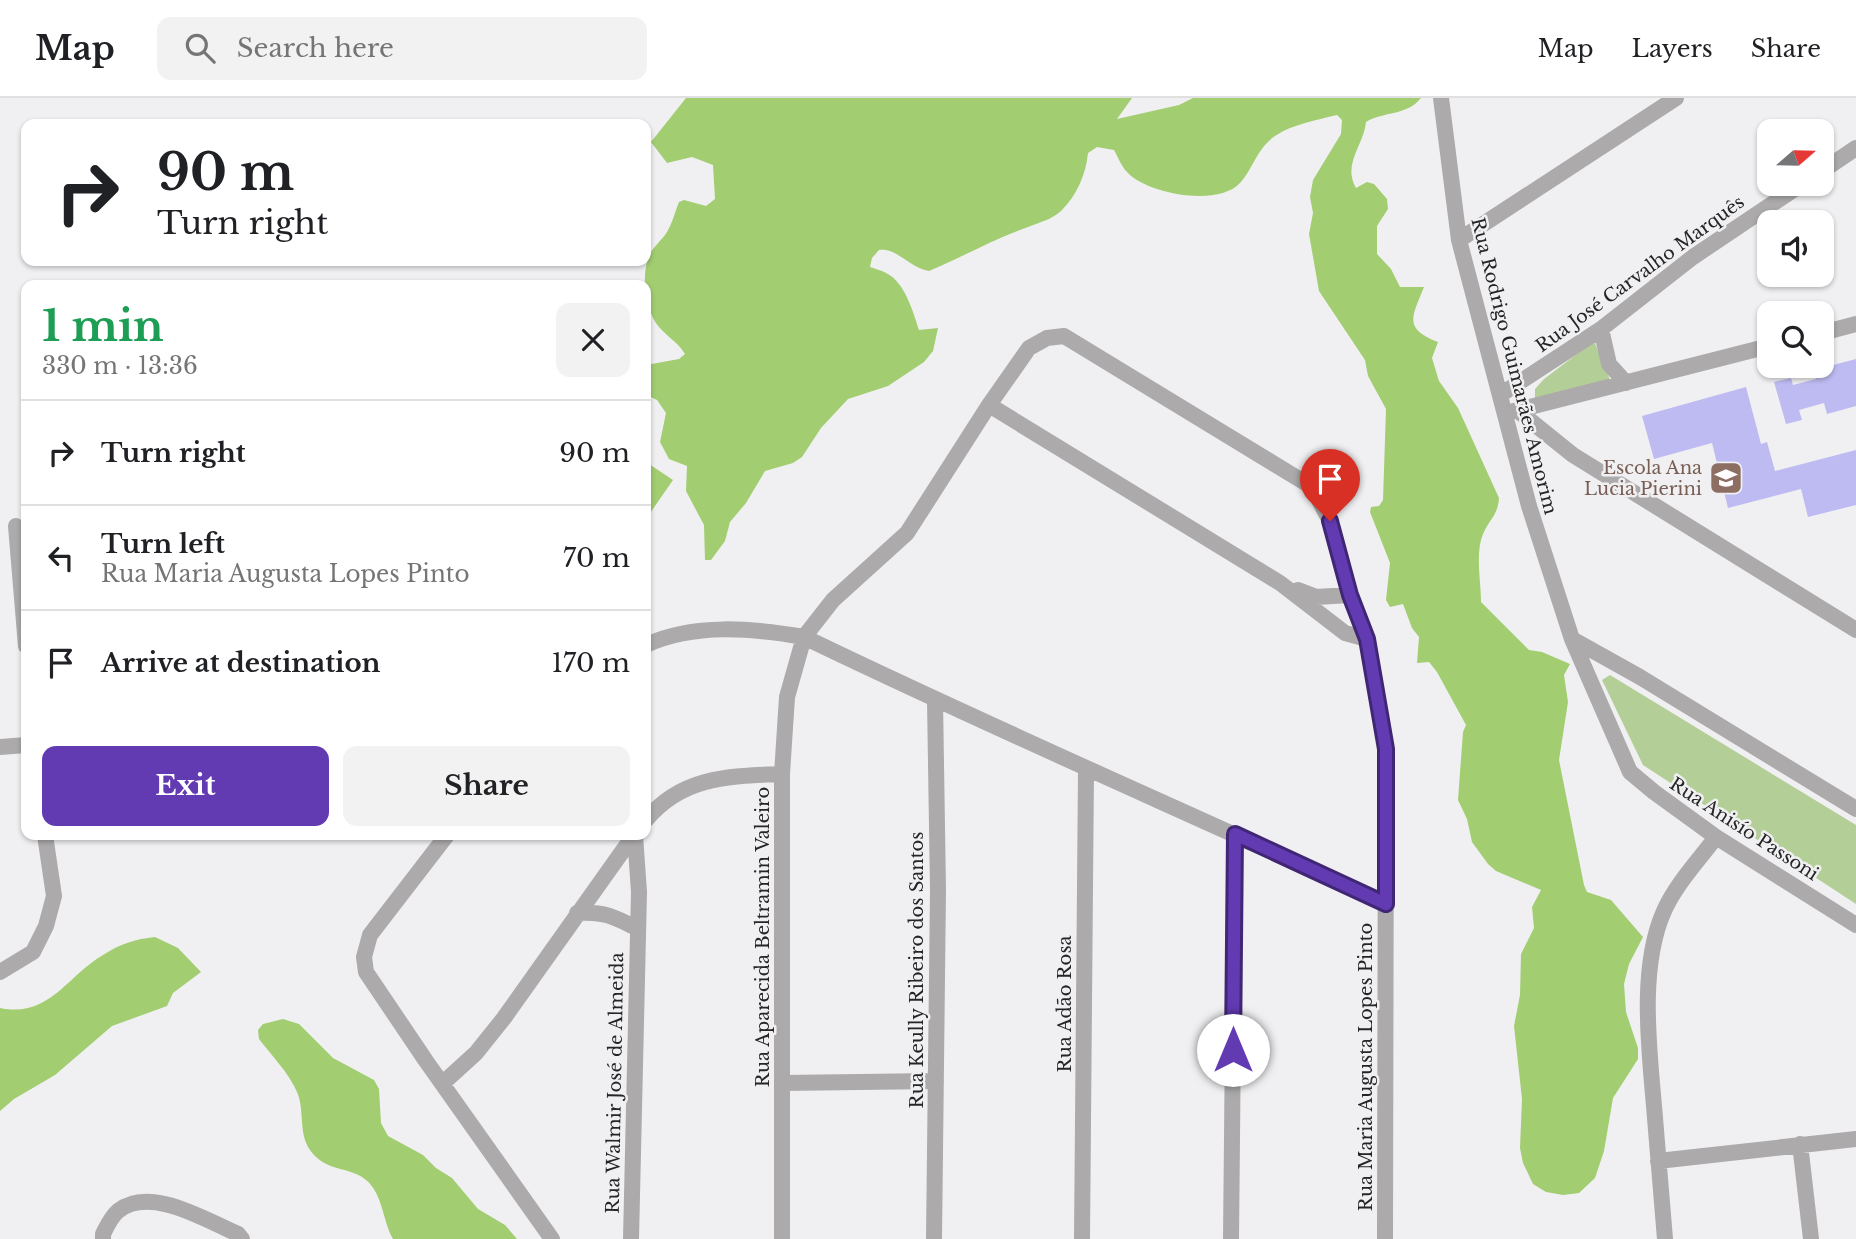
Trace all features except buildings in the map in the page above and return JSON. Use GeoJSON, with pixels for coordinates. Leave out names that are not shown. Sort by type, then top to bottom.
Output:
{"type":"FeatureCollection","features":[{"type":"Feature","properties":{"kind":"street","name":"Rua Rodrigo Guimarães Amorim"},"geometry":{"type":"LineString","coordinates":[[1441,98],[1459,240],[1500,395],[1511,412],[1529,506],[1572,639]]}},
{"type":"Feature","properties":{"kind":"street"},"geometry":{"type":"LineString","coordinates":[[1459,240],[1676,98]]}},
{"type":"Feature","properties":{"kind":"street"},"geometry":{"type":"LineString","coordinates":[[1834,163],[1856,148]]}},
{"type":"Feature","properties":{"kind":"street","name":"Rua José Carvalho Marquês"},"geometry":{"type":"LineString","coordinates":[[1500,395],[1601,329],[1693,257],[1784,196]]}},
{"type":"Feature","properties":{"kind":"street"},"geometry":{"type":"LineString","coordinates":[[1834,330],[1856,324]]}},
{"type":"Feature","properties":{"kind":"street"},"geometry":{"type":"LineString","coordinates":[[1601,329],[1609,364],[1626,383]]}},
{"type":"Feature","properties":{"kind":"street","name":"Rua Maria Augusta Lopes Pinto"},"geometry":{"type":"LineString","coordinates":[[989,405],[1029,348],[1047,338],[1064,336],[1312,487],[1330,521],[1350,595],[1367,639],[1386,749],[1385,1239]]}},
{"type":"Feature","properties":{"kind":"street"},"geometry":{"type":"LineString","coordinates":[[1511,412],[1757,349]]}},
{"type":"Feature","properties":{"kind":"street"},"geometry":{"type":"LineString","coordinates":[[804,637],[833,600],[907,533],[989,405],[1280,583],[1345,632],[1367,639]]}},
{"type":"Feature","properties":{"kind":"street"},"geometry":{"type":"LineString","coordinates":[[1511,412],[1573,455],[1856,630]]}},
{"type":"Feature","properties":{"kind":"street"},"geometry":{"type":"LineString","coordinates":[[16,526],[21,568]]}},
{"type":"Feature","properties":{"kind":"street"},"geometry":{"type":"LineString","coordinates":[[1280,583],[1317,597],[1350,595]]}},
{"type":"Feature","properties":{"kind":"street"},"geometry":{"type":"LineString","coordinates":[[651,643],[664,637],[724,629],[769,631],[804,637],[935,700],[1386,904]]}},
{"type":"Feature","properties":{"kind":"street","name":"Rua Aparecida Beltramin Valeiro"},"geometry":{"type":"LineString","coordinates":[[782,1239],[782,774],[787,697],[804,637]]}},
{"type":"Feature","properties":{"kind":"street"},"geometry":{"type":"LineString","coordinates":[[1572,639],[1640,677],[1856,809]]}},
{"type":"Feature","properties":{"kind":"street","name":"Rua Anisío Passoni"},"geometry":{"type":"LineString","coordinates":[[1572,639],[1630,772],[1716,837],[1856,925]]}},
{"type":"Feature","properties":{"kind":"street","name":"Rua Keully Ribeiro dos Santos"},"geometry":{"type":"LineString","coordinates":[[934,1239],[938,890],[935,700]]}},
{"type":"Feature","properties":{"kind":"street"},"geometry":{"type":"LineString","coordinates":[[0,747],[21,745]]}},
{"type":"Feature","properties":{"kind":"street","name":"Rua Adão Rosa"},"geometry":{"type":"LineString","coordinates":[[1082,1239],[1086,769]]}},
{"type":"Feature","properties":{"kind":"street"},"geometry":{"type":"LineString","coordinates":[[651,814],[659,804],[681,790],[702,782],[782,774]]}},
{"type":"Feature","properties":{"kind":"street"},"geometry":{"type":"LineString","coordinates":[[1231,1239],[1235,834]]}},
{"type":"Feature","properties":{"kind":"street"},"geometry":{"type":"LineString","coordinates":[[1665,1239],[1648,1023],[1648,987],[1655,943],[1664,911],[1716,837]]}},
{"type":"Feature","properties":{"kind":"street"},"geometry":{"type":"LineString","coordinates":[[0,972],[33,951],[46,926],[54,897],[46,840]]}},
{"type":"Feature","properties":{"kind":"street"},"geometry":{"type":"LineString","coordinates":[[443,840],[370,935],[364,957],[366,972],[552,1239]]}},
{"type":"Feature","properties":{"kind":"street"},"geometry":{"type":"LineString","coordinates":[[443,1083],[476,1053],[504,1018],[631,840]]}},
{"type":"Feature","properties":{"kind":"street","name":"Rua Walmir José de Almeida"},"geometry":{"type":"LineString","coordinates":[[631,1239],[639,892],[635,840]]}},
{"type":"Feature","properties":{"kind":"street","name":"Rua Walmir José de Almeida"},"geometry":{"type":"LineString","coordinates":[[577,913],[597,911],[638,929]]}},
{"type":"Feature","properties":{"kind":"street"},"geometry":{"type":"LineString","coordinates":[[783,1083],[936,1081]]}},
{"type":"Feature","properties":{"kind":"street"},"geometry":{"type":"LineString","coordinates":[[1658,1161],[1856,1139]]}},
{"type":"Feature","properties":{"kind":"street"},"geometry":{"type":"LineString","coordinates":[[1800,1144],[1811,1239]]}},
{"type":"Feature","properties":{"kind":"street"},"geometry":{"type":"LineString","coordinates":[[103,1236],[119,1210],[131,1204],[149,1201],[167,1204],[238,1234],[242,1239]]}},
{"type":"Feature","properties":{"kind":"green space"},"geometry":{"type":"Polygon","coordinates":[[[686,98],[1132,98],[1117,119],[1179,105],[1193,98],[1421,98],[1409,108],[1366,122],[1352,163],[1352,179],[1356,188],[1367,182],[1374,184],[1387,199],[1388,209],[1377,226],[1377,254],[1391,269],[1400,287],[1424,287],[1414,314],[1415,326],[1419,332],[1438,342],[1432,358],[1439,381],[1458,408],[1499,498],[1497,509],[1481,542],[1481,602],[1529,650],[1542,652],[1570,664],[1564,675],[1568,702],[1559,760],[1584,885],[1587,892],[1611,900],[1643,937],[1629,964],[1624,984],[1626,1012],[1638,1048],[1638,1059],[1613,1098],[1604,1151],[1595,1178],[1579,1193],[1563,1195],[1546,1192],[1533,1184],[1523,1163],[1520,1148],[1522,1099],[1514,1026],[1520,995],[1521,954],[1534,928],[1532,907],[1541,890],[1496,871],[1472,842],[1467,819],[1458,800],[1463,732],[1466,725],[1437,672],[1429,662],[1417,663],[1419,637],[1412,628],[1403,604],[1390,607],[1386,600],[1390,563],[1370,512],[1371,507],[1379,506],[1383,500],[1386,409],[1368,376],[1365,360],[1319,291],[1309,234],[1313,213],[1310,197],[1313,180],[1341,134],[1342,120],[1337,115],[1297,125],[1275,136],[1259,152],[1240,183],[1216,195],[1183,195],[1151,187],[1126,171],[1114,150],[1097,147],[1088,153],[1083,176],[1072,198],[1061,211],[1049,219],[929,271],[892,252],[879,250],[872,258],[870,267],[893,277],[898,283],[919,330],[938,328],[933,351],[924,362],[888,386],[848,399],[821,428],[802,457],[793,463],[765,471],[746,503],[730,522],[725,541],[711,560],[705,560],[704,525],[686,491],[687,466],[669,459],[660,442],[666,413],[657,400],[651,397],[651,364],[679,359],[685,354],[653,318],[651,280],[645,280],[646,266],[651,266],[651,253],[669,229],[679,202],[684,200],[706,206],[715,199],[713,165],[692,157],[667,163],[651,142],[686,98]]]}},
{"type":"Feature","properties":{"kind":"green space"},"geometry":{"type":"Polygon","coordinates":[[[1594,341],[1611,382],[1535,402],[1535,389],[1544,379],[1594,341]]]}},
{"type":"Feature","properties":{"kind":"green space"},"geometry":{"type":"Polygon","coordinates":[[[651,465],[673,480],[651,512],[651,465]]]}},
{"type":"Feature","properties":{"kind":"green space"},"geometry":{"type":"Polygon","coordinates":[[[1610,675],[1856,825],[1856,904],[1643,765],[1602,680],[1610,675]]]}},
{"type":"Feature","properties":{"kind":"green space"},"geometry":{"type":"Polygon","coordinates":[[[155,937],[178,948],[201,972],[173,993],[167,1006],[112,1026],[55,1075],[14,1099],[0,1111],[0,1008],[32,1007],[56,994],[109,951],[141,939],[155,937]]]}},
{"type":"Feature","properties":{"kind":"green space"},"geometry":{"type":"Polygon","coordinates":[[[283,1019],[299,1024],[333,1058],[374,1080],[379,1089],[381,1123],[388,1136],[423,1155],[436,1168],[452,1178],[478,1209],[505,1225],[517,1239],[393,1239],[378,1197],[369,1183],[362,1177],[322,1162],[306,1143],[301,1106],[294,1085],[259,1039],[258,1030],[263,1024],[283,1019]]]}},
{"type":"Feature","properties":{"kind":"place","name":"Escola Ana Lucia Pierini"},"geometry":{"type":"Point","coordinates":[1726,478]}},
{"type":"Feature","properties":{"kind":"route"},"geometry":{"type":"LineString","coordinates":[[1233,1050],[1235,834],[1386,904],[1386,749],[1367,639],[1350,595],[1330,521]]}}]}
